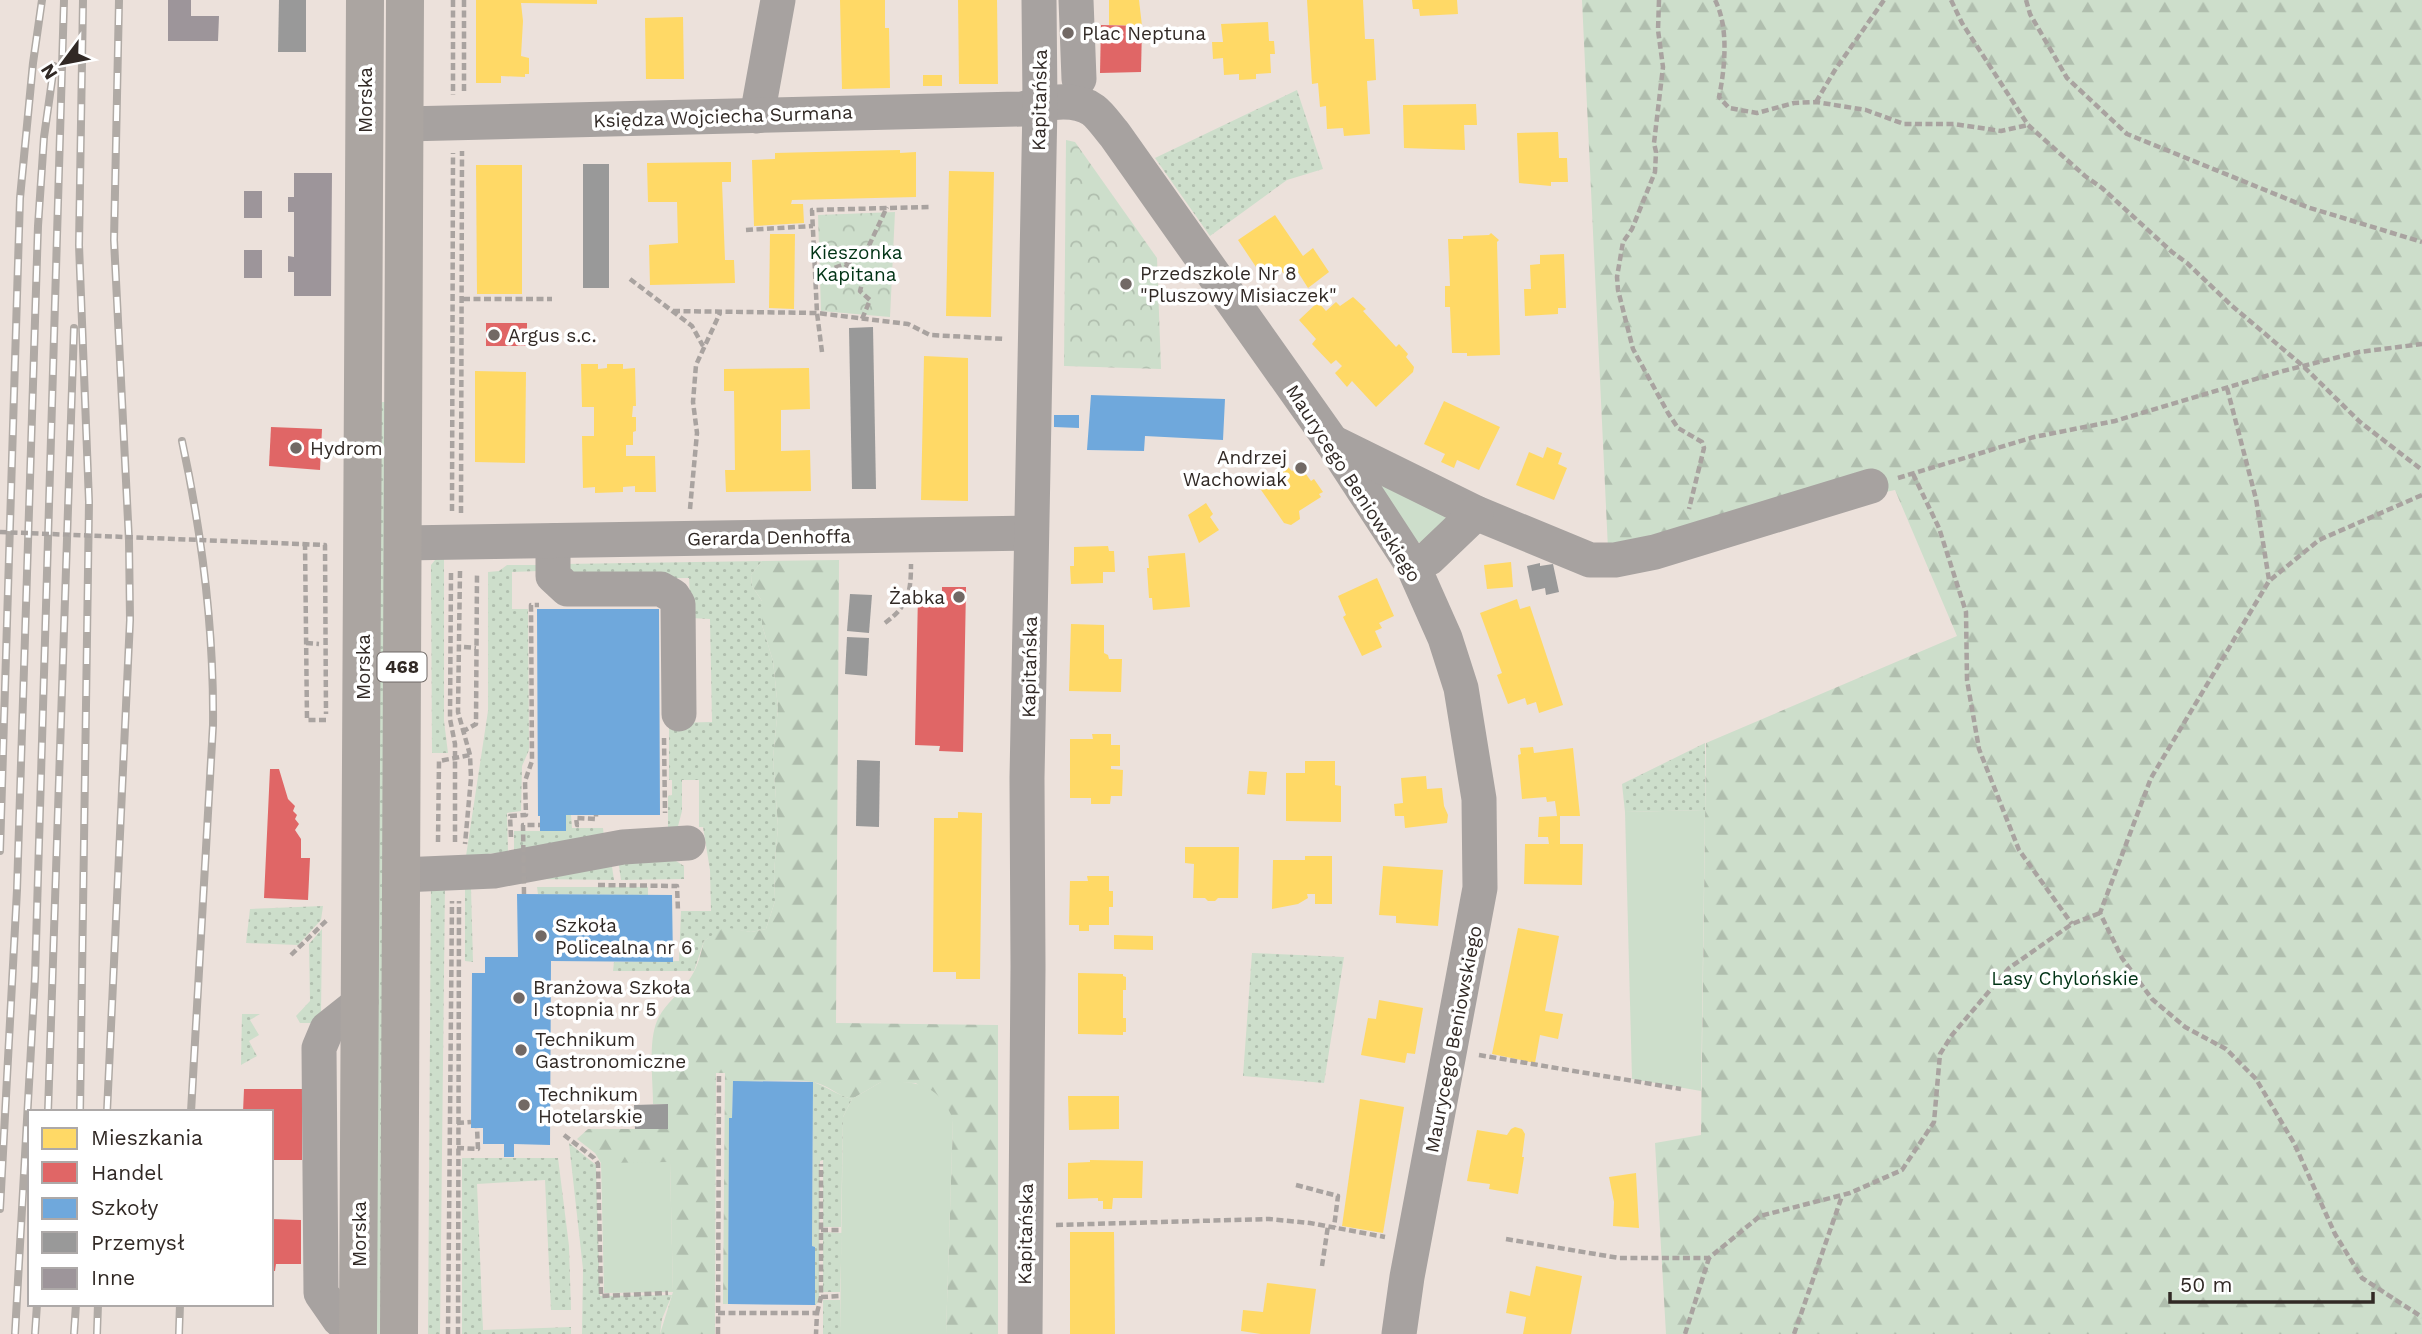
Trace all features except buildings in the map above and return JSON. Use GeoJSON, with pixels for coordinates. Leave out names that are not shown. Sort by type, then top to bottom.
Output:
{"type":"FeatureCollection","features":[{"type":"Feature","properties":{"kind":"main road","name":"Morska"},"geometry":{"type":"LineString","coordinates":[[357,1334],[365,0]]}},
{"type":"Feature","properties":{"kind":"main road","name":"Morska"},"geometry":{"type":"LineString","coordinates":[[399,1334],[405,0]]}},
{"type":"Feature","properties":{"kind":"street"},"geometry":{"type":"LineString","coordinates":[[757,116],[778,0]]}},
{"type":"Feature","properties":{"kind":"street","name":"Kapitańska"},"geometry":{"type":"LineString","coordinates":[[1024,1334],[1027,778],[1040,104],[1039,0]]}},
{"type":"Feature","properties":{"kind":"street"},"geometry":{"type":"LineString","coordinates":[[1076,0],[1079,79]]}},
{"type":"Feature","properties":{"kind":"street","name":"Księdza Wojciecha Surmana"},"geometry":{"type":"LineString","coordinates":[[405,124],[1022,109],[1040,104]]}},
{"type":"Feature","properties":{"kind":"street","name":"Maurycego Beniowskiego"},"geometry":{"type":"LineString","coordinates":[[1040,104],[1083,104],[1103,121],[1332,442],[1413,566],[1444,638],[1461,688],[1479,799],[1481,856],[1476,920],[1407,1277],[1399,1334]]}},
{"type":"Feature","properties":{"kind":"street"},"geometry":{"type":"LineString","coordinates":[[1332,442],[1476,513],[1590,560],[1615,559],[1680,544],[1871,486]]}},
{"type":"Feature","properties":{"kind":"street"},"geometry":{"type":"LineString","coordinates":[[1413,566],[1429,558],[1476,513]]}},
{"type":"Feature","properties":{"kind":"street","name":"Gerarda Denhoffa"},"geometry":{"type":"LineString","coordinates":[[403,543],[1031,533]]}},
{"type":"Feature","properties":{"kind":"street"},"geometry":{"type":"LineString","coordinates":[[553,541],[553,576],[567,589],[661,589],[673,596],[678,604],[671,720]]}},
{"type":"Feature","properties":{"kind":"street"},"geometry":{"type":"LineString","coordinates":[[401,876],[450,867],[494,871],[623,847],[677,832]]}},
{"type":"Feature","properties":{"kind":"path"},"geometry":{"type":"LineString","coordinates":[[448,1334],[450,867],[455,841],[455,744],[450,719],[463,299],[453,0]]}},
{"type":"Feature","properties":{"kind":"path"},"geometry":{"type":"LineString","coordinates":[[450,867],[464,851],[470,790],[470,755],[458,712],[456,543],[456,123],[464,0]]}},
{"type":"Feature","properties":{"kind":"path"},"geometry":{"type":"LineString","coordinates":[[1659,0],[1658,30],[1663,67],[1654,143],[1655,172],[1632,229],[1623,243],[1617,276],[1621,309],[1633,349],[1678,428],[1702,442],[1704,448],[1680,544]]}},
{"type":"Feature","properties":{"kind":"path"},"geometry":{"type":"LineString","coordinates":[[1715,0],[1724,42],[1724,70],[1719,97],[1728,108],[1757,113],[1794,103],[1816,102],[1866,110],[1904,124],[1954,124],[2001,131],[2028,125]]}},
{"type":"Feature","properties":{"kind":"path"},"geometry":{"type":"LineString","coordinates":[[1816,102],[1835,69],[1884,0]]}},
{"type":"Feature","properties":{"kind":"path"},"geometry":{"type":"LineString","coordinates":[[1951,0],[1962,23],[2028,125],[2303,366],[2360,422],[2422,470]]}},
{"type":"Feature","properties":{"kind":"path"},"geometry":{"type":"LineString","coordinates":[[2026,0],[2030,14],[2067,78],[2127,134],[2307,207],[2422,242]]}},
{"type":"Feature","properties":{"kind":"path"},"geometry":{"type":"LineString","coordinates":[[821,352],[812,210],[930,206]]}},
{"type":"Feature","properties":{"kind":"path"},"geometry":{"type":"LineString","coordinates":[[815,275],[865,254],[887,207]]}},
{"type":"Feature","properties":{"kind":"path"},"geometry":{"type":"LineString","coordinates":[[746,230],[813,226]]}},
{"type":"Feature","properties":{"kind":"path"},"geometry":{"type":"LineString","coordinates":[[845,264],[863,279],[860,291],[870,300],[862,320]]}},
{"type":"Feature","properties":{"kind":"path"},"geometry":{"type":"LineString","coordinates":[[629,279],[692,327],[703,346]]}},
{"type":"Feature","properties":{"kind":"path"},"geometry":{"type":"LineString","coordinates":[[463,299],[552,299]]}},
{"type":"Feature","properties":{"kind":"path"},"geometry":{"type":"LineString","coordinates":[[673,311],[817,313],[908,324],[930,335],[985,338]]}},
{"type":"Feature","properties":{"kind":"path"},"geometry":{"type":"LineString","coordinates":[[689,520],[697,433],[693,402],[696,365],[720,313]]}},
{"type":"Feature","properties":{"kind":"path"},"geometry":{"type":"LineString","coordinates":[[1871,486],[2034,437],[2115,421],[2303,366],[2359,352],[2422,344]]}},
{"type":"Feature","properties":{"kind":"path"},"geometry":{"type":"LineString","coordinates":[[2227,388],[2256,499],[2269,581]]}},
{"type":"Feature","properties":{"kind":"path"},"geometry":{"type":"LineString","coordinates":[[1913,474],[1939,528],[1966,612],[1967,680],[1979,749],[2019,850],[2072,924]]}},
{"type":"Feature","properties":{"kind":"path"},"geometry":{"type":"LineString","coordinates":[[2422,495],[2319,540],[2269,581],[2151,779],[2100,914],[2122,958],[2152,999],[2185,1027],[2225,1049],[2256,1079],[2294,1143],[2335,1234],[2362,1278],[2422,1317]]}},
{"type":"Feature","properties":{"kind":"path"},"geometry":{"type":"LineString","coordinates":[[0,532],[325,545],[326,733]]}},
{"type":"Feature","properties":{"kind":"path"},"geometry":{"type":"LineString","coordinates":[[305,543],[307,720],[326,720]]}},
{"type":"Feature","properties":{"kind":"path"},"geometry":{"type":"LineString","coordinates":[[885,623],[902,611],[911,583],[911,561]]}},
{"type":"Feature","properties":{"kind":"path"},"geometry":{"type":"LineString","coordinates":[[463,732],[476,724],[477,573]]}},
{"type":"Feature","properties":{"kind":"path"},"geometry":{"type":"LineString","coordinates":[[513,815],[526,815],[525,781],[532,761],[531,605],[544,605]]}},
{"type":"Feature","properties":{"kind":"path"},"geometry":{"type":"LineString","coordinates":[[306,643],[319,644]]}},
{"type":"Feature","properties":{"kind":"path"},"geometry":{"type":"LineString","coordinates":[[464,647],[477,648]]}},
{"type":"Feature","properties":{"kind":"path"},"geometry":{"type":"LineString","coordinates":[[671,720],[677,832]]}},
{"type":"Feature","properties":{"kind":"path"},"geometry":{"type":"LineString","coordinates":[[458,1334],[457,1123],[450,867],[439,761],[470,755]]}},
{"type":"Feature","properties":{"kind":"path"},"geometry":{"type":"LineString","coordinates":[[524,894],[523,825],[540,825]]}},
{"type":"Feature","properties":{"kind":"path"},"geometry":{"type":"LineString","coordinates":[[1685,1334],[1709,1258],[1760,1216],[1842,1195],[1902,1170],[1934,1122],[1940,1054],[1952,1035],[2009,968],[2072,924],[2100,914]]}},
{"type":"Feature","properties":{"kind":"path"},"geometry":{"type":"LineString","coordinates":[[291,955],[327,920]]}},
{"type":"Feature","properties":{"kind":"path"},"geometry":{"type":"LineString","coordinates":[[1466,1053],[1681,1089]]}},
{"type":"Feature","properties":{"kind":"path"},"geometry":{"type":"LineString","coordinates":[[718,1334],[719,1076]]}},
{"type":"Feature","properties":{"kind":"path"},"geometry":{"type":"LineString","coordinates":[[457,1123],[471,1122]]}},
{"type":"Feature","properties":{"kind":"path"},"geometry":{"type":"LineString","coordinates":[[457,1148],[478,1149],[477,1128]]}},
{"type":"Feature","properties":{"kind":"path"},"geometry":{"type":"LineString","coordinates":[[564,1135],[598,1164],[601,1296],[668,1293]]}},
{"type":"Feature","properties":{"kind":"path"},"geometry":{"type":"LineString","coordinates":[[816,1334],[821,1297],[821,1164]]}},
{"type":"Feature","properties":{"kind":"path"},"geometry":{"type":"LineString","coordinates":[[1296,1185],[1338,1196],[1321,1266]]}},
{"type":"Feature","properties":{"kind":"path"},"geometry":{"type":"LineString","coordinates":[[1794,1334],[1842,1195]]}},
{"type":"Feature","properties":{"kind":"path"},"geometry":{"type":"LineString","coordinates":[[1055,1226],[1269,1219],[1390,1238]]}},
{"type":"Feature","properties":{"kind":"path"},"geometry":{"type":"LineString","coordinates":[[821,1230],[842,1230]]}},
{"type":"Feature","properties":{"kind":"path"},"geometry":{"type":"LineString","coordinates":[[1506,1239],[1619,1258],[1709,1258]]}},
{"type":"Feature","properties":{"kind":"path"},"geometry":{"type":"LineString","coordinates":[[821,1297],[840,1296]]}},
{"type":"Feature","properties":{"kind":"path"},"geometry":{"type":"LineString","coordinates":[[719,1312],[817,1313]]}},
{"type":"Feature","properties":{"kind":"green space","name":"Lasy Chylońskie"},"geometry":{"type":"Polygon","coordinates":[[[1582,0],[2422,0],[2422,1334],[1666,1334],[1655,1143],[1701,1135],[1706,743],[1957,636],[1895,490],[1608,549],[1582,0]]]}},
{"type":"Feature","properties":{"kind":"green space"},"geometry":{"type":"Polygon","coordinates":[[[1297,90],[1323,169],[1287,180],[1210,236],[1155,158],[1297,90]]]}},
{"type":"Feature","properties":{"kind":"green space"},"geometry":{"type":"Polygon","coordinates":[[[1066,140],[1075,142],[1157,258],[1161,369],[1064,366],[1066,140]]]}},
{"type":"Feature","properties":{"kind":"green space","name":"Kieszonka Kapitana"},"geometry":{"type":"Polygon","coordinates":[[[895,212],[890,317],[821,311],[818,215],[895,212]]]}},
{"type":"Feature","properties":{"kind":"green space"},"geometry":{"type":"Polygon","coordinates":[[[380,402],[388,402],[383,1334],[375,1334],[380,402]]]}},
{"type":"Feature","properties":{"kind":"green space"},"geometry":{"type":"Polygon","coordinates":[[[1372,476],[1445,515],[1446,519],[1422,543],[1417,542],[1372,476]]]}},
{"type":"Feature","properties":{"kind":"green space"},"geometry":{"type":"Polygon","coordinates":[[[444,549],[444,721],[448,753],[432,753],[431,565],[444,549]]]}},
{"type":"Feature","properties":{"kind":"green space"},"geometry":{"type":"Polygon","coordinates":[[[839,560],[836,1023],[998,1025],[998,1334],[946,1334],[953,1119],[916,1083],[881,1082],[852,1099],[817,1083],[787,1080],[733,1082],[732,1118],[729,1119],[728,1304],[723,1304],[725,1073],[716,1073],[715,1334],[660,1334],[673,1292],[670,1163],[601,1163],[595,1153],[577,1139],[588,1129],[668,1129],[667,1104],[653,1104],[652,1050],[657,1021],[691,977],[704,941],[724,927],[751,932],[766,929],[775,901],[774,873],[778,826],[773,758],[778,708],[773,661],[762,625],[762,601],[752,586],[751,575],[762,561],[839,560]]]}},
{"type":"Feature","properties":{"kind":"green space"},"geometry":{"type":"Polygon","coordinates":[[[762,561],[751,575],[752,586],[762,601],[762,625],[773,661],[778,708],[773,758],[778,826],[774,873],[775,901],[766,929],[751,932],[724,928],[704,941],[694,971],[613,971],[614,962],[679,961],[681,911],[711,911],[710,870],[703,827],[699,827],[699,780],[682,780],[682,811],[677,830],[668,827],[668,796],[672,795],[672,780],[669,780],[669,723],[712,722],[710,619],[691,618],[689,578],[577,579],[564,564],[762,561]]]}},
{"type":"Feature","properties":{"kind":"green space"},"geometry":{"type":"Polygon","coordinates":[[[507,565],[540,565],[539,571],[512,572],[512,609],[528,609],[529,750],[522,766],[521,811],[507,813],[508,852],[466,856],[488,711],[488,572],[499,571],[507,565]]]}},
{"type":"Feature","properties":{"kind":"green space"},"geometry":{"type":"Polygon","coordinates":[[[1705,743],[1705,810],[1625,812],[1622,784],[1705,743]]]}},
{"type":"Feature","properties":{"kind":"green space"},"geometry":{"type":"Polygon","coordinates":[[[1705,810],[1701,1091],[1632,1079],[1625,812],[1705,810]]]}},
{"type":"Feature","properties":{"kind":"green space"},"geometry":{"type":"Polygon","coordinates":[[[566,815],[571,815],[572,828],[603,828],[604,838],[514,859],[514,831],[565,831],[566,815]]]}},
{"type":"Feature","properties":{"kind":"green space"},"geometry":{"type":"Polygon","coordinates":[[[618,859],[676,861],[684,866],[684,879],[621,880],[618,859]]]}},
{"type":"Feature","properties":{"kind":"green space"},"geometry":{"type":"Polygon","coordinates":[[[611,860],[614,880],[529,879],[611,860]]]}},
{"type":"Feature","properties":{"kind":"green space"},"geometry":{"type":"Polygon","coordinates":[[[445,882],[440,1334],[428,1334],[431,883],[445,882]]]}},
{"type":"Feature","properties":{"kind":"green space"},"geometry":{"type":"Polygon","coordinates":[[[537,887],[648,887],[648,895],[538,894],[537,887]]]}},
{"type":"Feature","properties":{"kind":"green space"},"geometry":{"type":"Polygon","coordinates":[[[465,889],[471,889],[473,962],[465,961],[465,889]]]}},
{"type":"Feature","properties":{"kind":"green space"},"geometry":{"type":"Polygon","coordinates":[[[323,906],[321,920],[298,945],[246,943],[250,909],[323,906]]]}},
{"type":"Feature","properties":{"kind":"green space"},"geometry":{"type":"Polygon","coordinates":[[[322,929],[321,1015],[312,1023],[300,1023],[296,1016],[310,1001],[309,944],[322,929]]]}},
{"type":"Feature","properties":{"kind":"green space"},"geometry":{"type":"Polygon","coordinates":[[[1252,953],[1344,957],[1324,1083],[1243,1076],[1252,953]]]}},
{"type":"Feature","properties":{"kind":"green space"},"geometry":{"type":"Polygon","coordinates":[[[242,1014],[260,1014],[250,1020],[259,1035],[249,1041],[257,1056],[241,1065],[242,1014]]]}},
{"type":"Feature","properties":{"kind":"green space"},"geometry":{"type":"Polygon","coordinates":[[[813,1082],[852,1099],[843,1117],[841,1227],[823,1227],[823,1160],[820,1161],[819,1302],[815,1305],[815,1247],[812,1246],[813,1082]]]}},
{"type":"Feature","properties":{"kind":"green space"},"geometry":{"type":"Polygon","coordinates":[[[881,1082],[905,1082],[933,1091],[953,1119],[946,1334],[840,1334],[843,1117],[852,1099],[881,1082]]]}},
{"type":"Feature","properties":{"kind":"green space"},"geometry":{"type":"Polygon","coordinates":[[[569,1143],[596,1165],[600,1296],[672,1295],[662,1319],[660,1334],[582,1334],[583,1269],[569,1143]]]}},
{"type":"Feature","properties":{"kind":"green space"},"geometry":{"type":"Polygon","coordinates":[[[462,1158],[558,1158],[569,1246],[571,1310],[551,1310],[545,1180],[477,1184],[483,1330],[571,1327],[571,1334],[462,1334],[462,1158]]]}},
{"type":"Feature","properties":{"kind":"green space"},"geometry":{"type":"Polygon","coordinates":[[[670,1162],[673,1292],[604,1293],[601,1163],[670,1162]]]}},
{"type":"Feature","properties":{"kind":"green space"},"geometry":{"type":"Polygon","coordinates":[[[823,1232],[842,1233],[840,1292],[823,1292],[823,1232]]]}},
{"type":"Feature","properties":{"kind":"green space"},"geometry":{"type":"Polygon","coordinates":[[[823,1300],[840,1300],[840,1334],[823,1334],[823,1300]]]}},
{"type":"Feature","properties":{"kind":"railway"},"geometry":{"type":"LineString","coordinates":[[0,851],[20,198],[42,0]]}},
{"type":"Feature","properties":{"kind":"railway"},"geometry":{"type":"LineString","coordinates":[[15,1334],[35,977],[64,0]]}},
{"type":"Feature","properties":{"kind":"railway"},"geometry":{"type":"LineString","coordinates":[[80,1110],[89,502],[79,245],[83,0]]}},
{"type":"Feature","properties":{"kind":"railway"},"geometry":{"type":"LineString","coordinates":[[107,1110],[130,620],[129,541],[114,240],[119,0]]}},
{"type":"Feature","properties":{"kind":"railway"},"geometry":{"type":"LineString","coordinates":[[0,1209],[17,890],[38,226],[44,137],[54,66]]}},
{"type":"Feature","properties":{"kind":"railway"},"geometry":{"type":"LineString","coordinates":[[48,1110],[74,328]]}},
{"type":"Feature","properties":{"kind":"railway"},"geometry":{"type":"LineString","coordinates":[[182,441],[205,582],[213,689],[191,1110]]}},
{"type":"Feature","properties":{"kind":"railway"},"geometry":{"type":"LineString","coordinates":[[35,1334],[37,1306]]}},
{"type":"Feature","properties":{"kind":"railway"},"geometry":{"type":"LineString","coordinates":[[74,1334],[76,1306]]}},
{"type":"Feature","properties":{"kind":"railway"},"geometry":{"type":"LineString","coordinates":[[97,1334],[98,1306]]}},
{"type":"Feature","properties":{"kind":"railway"},"geometry":{"type":"LineString","coordinates":[[179,1334],[180,1306]]}},
{"type":"Feature","properties":{"kind":"place","name":"Plac Neptuna"},"geometry":{"type":"Point","coordinates":[1068,33]}},
{"type":"Feature","properties":{"kind":"place","name":"Przedszkole Nr 8 \"Pluszowy Misiaczek\""},"geometry":{"type":"Point","coordinates":[1126,284]}},
{"type":"Feature","properties":{"kind":"place","name":"Argus s.c."},"geometry":{"type":"Point","coordinates":[494,335]}},
{"type":"Feature","properties":{"kind":"place","name":"Hydrom"},"geometry":{"type":"Point","coordinates":[296,448]}},
{"type":"Feature","properties":{"kind":"place","name":"Andrzej Wachowiak"},"geometry":{"type":"Point","coordinates":[1301,468]}},
{"type":"Feature","properties":{"kind":"place","name":"Żabka"},"geometry":{"type":"Point","coordinates":[959,597]}},
{"type":"Feature","properties":{"kind":"place","name":"Szkoła Policealna nr 6"},"geometry":{"type":"Point","coordinates":[541,936]}},
{"type":"Feature","properties":{"kind":"place","name":"Branżowa Szkoła I stopnia nr 5"},"geometry":{"type":"Point","coordinates":[519,998]}},
{"type":"Feature","properties":{"kind":"place","name":"Technikum Gastronomiczne"},"geometry":{"type":"Point","coordinates":[521,1050]}},
{"type":"Feature","properties":{"kind":"place","name":"Technikum Hotelarskie"},"geometry":{"type":"Point","coordinates":[524,1105]}}]}
